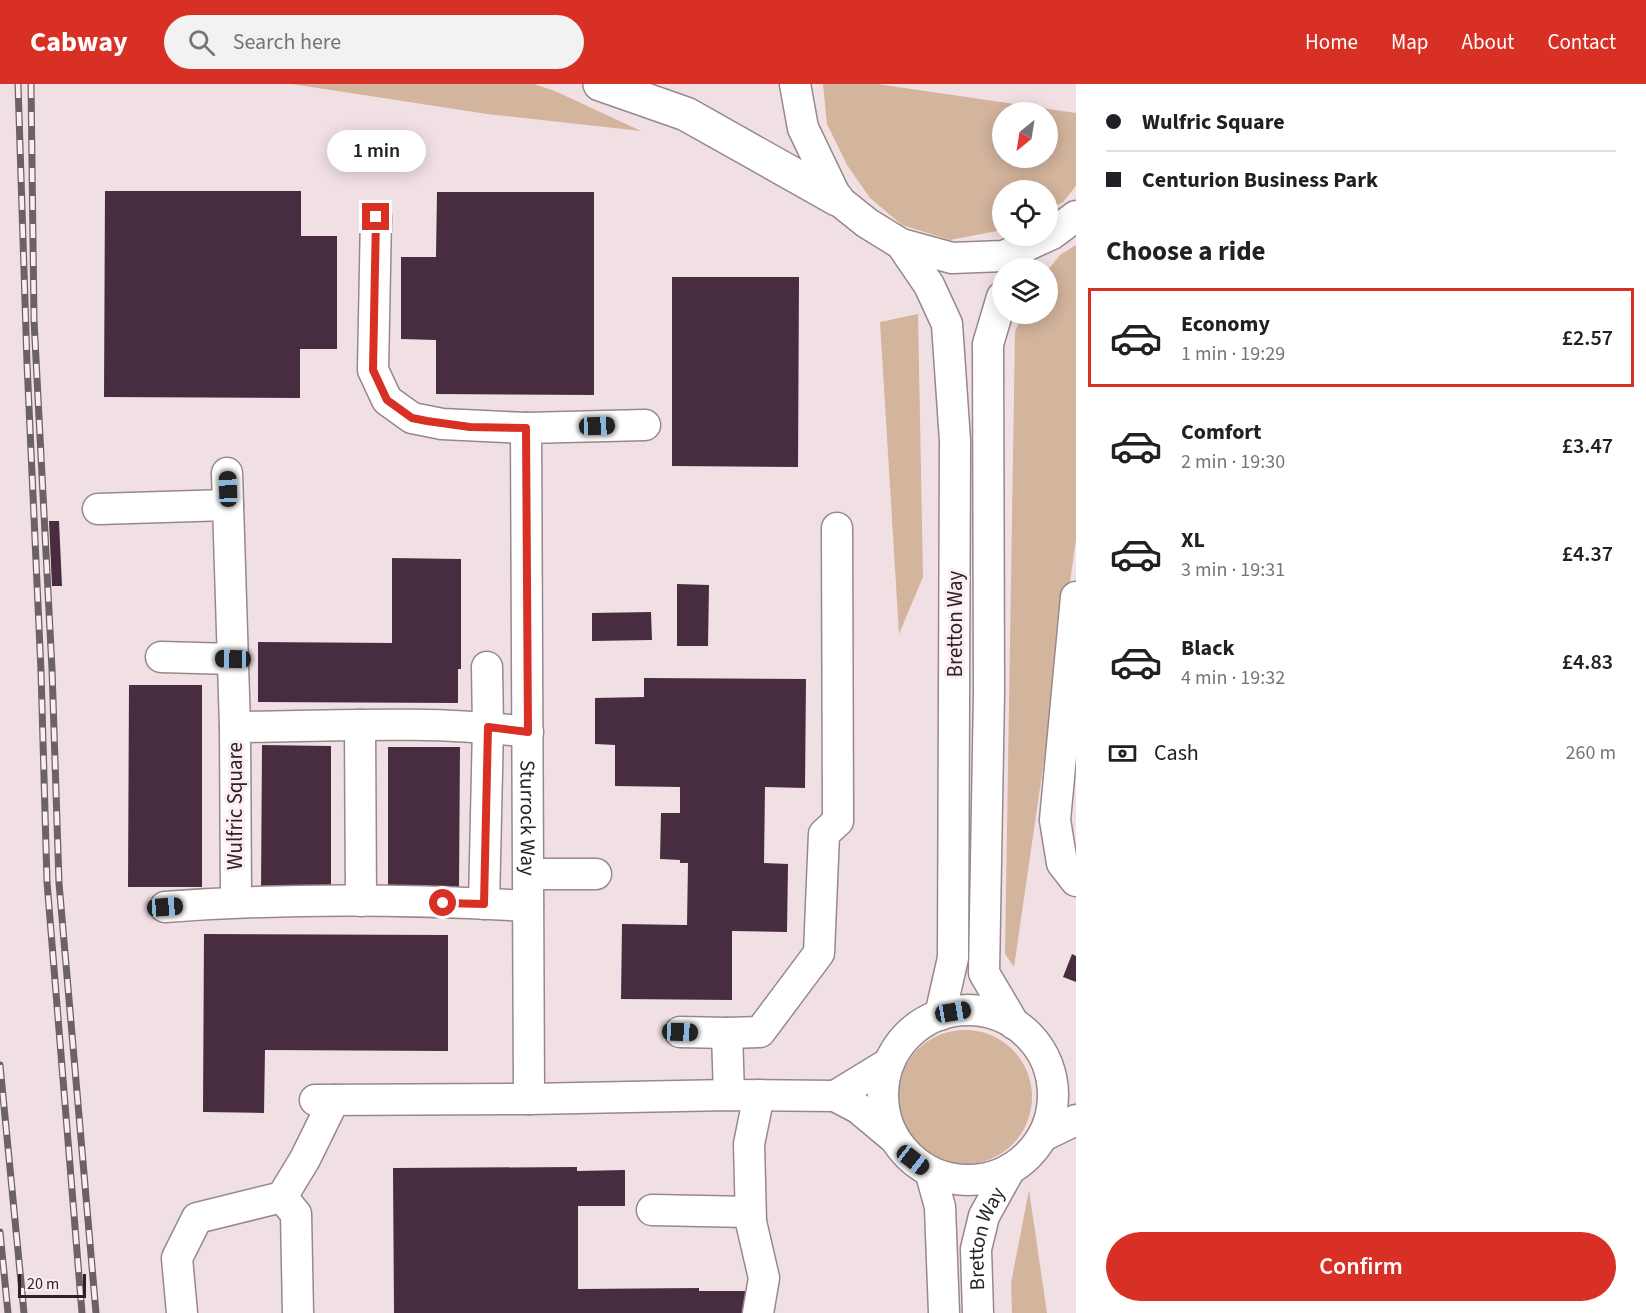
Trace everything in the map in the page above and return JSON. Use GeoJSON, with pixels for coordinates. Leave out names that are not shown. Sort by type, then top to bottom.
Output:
{"type":"FeatureCollection","features":[{"type":"Feature","properties":{"kind":"highway"},"geometry":{"type":"LineString","coordinates":[[600,84],[686,114],[837,199]]}},
{"type":"Feature","properties":{"kind":"street"},"geometry":{"type":"LineString","coordinates":[[795,84],[803,128],[837,199],[867,224],[901,244],[952,258],[1004,256],[1026,246]]}},
{"type":"Feature","properties":{"kind":"street"},"geometry":{"type":"LineString","coordinates":[[1058,230],[1076,216]]}},
{"type":"Feature","properties":{"kind":"street"},"geometry":{"type":"LineString","coordinates":[[376,217],[373,370],[387,400],[412,418],[470,427],[645,425]]}},
{"type":"Feature","properties":{"kind":"street","name":"Bretton Way"},"geometry":{"type":"LineString","coordinates":[[901,244],[929,285],[947,324],[955,441],[953,958],[940,1015]]}},
{"type":"Feature","properties":{"kind":"street"},"geometry":{"type":"LineString","coordinates":[[1033,258],[1042,246]]}},
{"type":"Feature","properties":{"kind":"street","name":"Bretton Way"},"geometry":{"type":"LineString","coordinates":[[994,324],[988,344],[989,693],[984,973],[1014,1024]]}},
{"type":"Feature","properties":{"kind":"street","name":"Sturrock Way"},"geometry":{"type":"LineString","coordinates":[[526,428],[529,1099]]}},
{"type":"Feature","properties":{"kind":"street"},"geometry":{"type":"LineString","coordinates":[[227,473],[235,728]]}},
{"type":"Feature","properties":{"kind":"street"},"geometry":{"type":"LineString","coordinates":[[98,509],[228,505]]}},
{"type":"Feature","properties":{"kind":"street"},"geometry":{"type":"LineString","coordinates":[[680,1032],[728,1034],[760,1032],[819,953],[825,834],[838,821],[837,528]]}},
{"type":"Feature","properties":{"kind":"street"},"geometry":{"type":"LineString","coordinates":[[1076,597],[1072,664],[1055,820],[1062,863],[1076,881]]}},
{"type":"Feature","properties":{"kind":"street"},"geometry":{"type":"LineString","coordinates":[[161,657],[233,659]]}},
{"type":"Feature","properties":{"kind":"street"},"geometry":{"type":"LineString","coordinates":[[484,904],[488,668]]}},
{"type":"Feature","properties":{"kind":"street"},"geometry":{"type":"LineString","coordinates":[[360,725],[361,901]]}},
{"type":"Feature","properties":{"kind":"street","name":"Wulfric Square"},"geometry":{"type":"LineString","coordinates":[[236,902],[235,728],[360,725],[488,727],[528,732]]}},
{"type":"Feature","properties":{"kind":"street"},"geometry":{"type":"LineString","coordinates":[[529,874],[596,874]]}},
{"type":"Feature","properties":{"kind":"street","name":"Wulfric Square"},"geometry":{"type":"LineString","coordinates":[[165,907],[236,902],[361,901],[528,906]]}},
{"type":"Feature","properties":{"kind":"street"},"geometry":{"type":"LineString","coordinates":[[894,1138],[885,1114],[883,1088],[889,1063],[901,1042],[919,1026],[940,1015],[965,1010],[990,1013],[1014,1024],[1031,1038],[1044,1056],[1076,1083]]}},
{"type":"Feature","properties":{"kind":"street"},"geometry":{"type":"LineString","coordinates":[[728,1034],[729,1095]]}},
{"type":"Feature","properties":{"kind":"street"},"geometry":{"type":"LineString","coordinates":[[182,1313],[177,1258],[197,1218],[282,1197],[305,1160],[324,1100],[729,1095],[835,1096],[858,1108],[894,1138],[913,1160],[931,1174],[962,1180],[987,1178],[1010,1169],[1029,1155],[1043,1136],[1052,1110],[1052,1082],[1044,1056]]}},
{"type":"Feature","properties":{"kind":"street"},"geometry":{"type":"LineString","coordinates":[[835,1096],[889,1063]]}},
{"type":"Feature","properties":{"kind":"street"},"geometry":{"type":"LineString","coordinates":[[758,1313],[764,1278],[751,1222],[749,1144],[759,1095]]}},
{"type":"Feature","properties":{"kind":"street"},"geometry":{"type":"LineString","coordinates":[[1043,1136],[1076,1120]]}},
{"type":"Feature","properties":{"kind":"street","name":"Bretton Way"},"geometry":{"type":"LineString","coordinates":[[978,1313],[976,1249],[984,1216],[1010,1169]]}},
{"type":"Feature","properties":{"kind":"street","name":"Bretton Way"},"geometry":{"type":"LineString","coordinates":[[931,1174],[940,1207],[944,1313]]}},
{"type":"Feature","properties":{"kind":"street"},"geometry":{"type":"LineString","coordinates":[[282,1197],[296,1214],[298,1313]]}},
{"type":"Feature","properties":{"kind":"street"},"geometry":{"type":"LineString","coordinates":[[652,1210],[750,1212]]}},
{"type":"Feature","properties":{"kind":"shaded area"},"geometry":{"type":"Polygon","coordinates":[[[292,84],[534,84],[555,91],[641,131],[487,114],[292,84]]]}},
{"type":"Feature","properties":{"kind":"shaded area"},"geometry":{"type":"Polygon","coordinates":[[[823,84],[877,84],[1001,102],[992,102],[992,168],[1058,168],[1058,110],[1076,113],[1076,186],[1063,202],[1058,204],[1058,180],[992,180],[992,232],[950,240],[902,225],[870,198],[847,165],[827,124],[823,84]]]}},
{"type":"Feature","properties":{"kind":"shaded area"},"geometry":{"type":"Polygon","coordinates":[[[1076,245],[1076,540],[1014,967],[1005,954],[1015,332],[1018,324],[1058,324],[1058,258],[1076,245]]]}},
{"type":"Feature","properties":{"kind":"shaded area"},"geometry":{"type":"Polygon","coordinates":[[[918,314],[923,577],[899,634],[880,322],[918,314]]]}},
{"type":"Feature","properties":{"kind":"shaded area"},"geometry":{"type":"Polygon","coordinates":[[[965,1030],[990,1036],[1012,1050],[1026,1072],[1032,1097],[1026,1122],[1012,1144],[990,1158],[965,1164],[940,1158],[918,1144],[904,1122],[898,1097],[904,1072],[918,1050],[940,1036],[965,1030]]]}},
{"type":"Feature","properties":{"kind":"shaded area"},"geometry":{"type":"Polygon","coordinates":[[[1029,1190],[1047,1313],[1012,1313],[1011,1283],[1029,1190]]]}},
{"type":"Feature","properties":{"kind":"building"},"geometry":{"type":"Polygon","coordinates":[[[105,191],[301,191],[301,236],[337,236],[337,349],[300,349],[300,398],[104,397],[105,191]]]}},
{"type":"Feature","properties":{"kind":"building"},"geometry":{"type":"Polygon","coordinates":[[[437,192],[594,192],[594,395],[436,394],[436,340],[401,339],[401,257],[436,257],[437,192]]]}},
{"type":"Feature","properties":{"kind":"building"},"geometry":{"type":"Polygon","coordinates":[[[672,277],[799,277],[798,467],[672,466],[672,277]]]}},
{"type":"Feature","properties":{"kind":"building"},"geometry":{"type":"Polygon","coordinates":[[[49,521],[59,521],[62,586],[52,586],[49,521]]]}},
{"type":"Feature","properties":{"kind":"building"},"geometry":{"type":"Polygon","coordinates":[[[392,558],[461,559],[461,669],[458,669],[458,703],[258,702],[258,642],[392,643],[392,558]]]}},
{"type":"Feature","properties":{"kind":"building"},"geometry":{"type":"Polygon","coordinates":[[[677,584],[709,585],[708,646],[677,646],[677,584]]]}},
{"type":"Feature","properties":{"kind":"building"},"geometry":{"type":"Polygon","coordinates":[[[651,612],[652,640],[592,641],[592,613],[651,612]]]}},
{"type":"Feature","properties":{"kind":"building"},"geometry":{"type":"Polygon","coordinates":[[[644,678],[806,679],[805,788],[765,787],[764,863],[788,864],[787,932],[732,931],[732,1000],[621,999],[622,924],[687,925],[688,863],[680,863],[680,860],[660,859],[661,813],[680,813],[680,787],[615,786],[615,745],[595,744],[595,698],[644,697],[644,678]]]}},
{"type":"Feature","properties":{"kind":"building"},"geometry":{"type":"Polygon","coordinates":[[[129,685],[202,685],[202,887],[128,887],[129,685]]]}},
{"type":"Feature","properties":{"kind":"building"},"geometry":{"type":"Polygon","coordinates":[[[262,745],[331,746],[331,892],[261,892],[262,745]]]}},
{"type":"Feature","properties":{"kind":"building"},"geometry":{"type":"Polygon","coordinates":[[[388,747],[460,747],[459,891],[388,891],[388,747]]]}},
{"type":"Feature","properties":{"kind":"building"},"geometry":{"type":"Polygon","coordinates":[[[204,934],[448,935],[448,1051],[265,1050],[264,1113],[203,1112],[204,934]]]}},
{"type":"Feature","properties":{"kind":"building"},"geometry":{"type":"Polygon","coordinates":[[[1072,954],[1076,956],[1076,982],[1063,977],[1072,954]]]}},
{"type":"Feature","properties":{"kind":"building"},"geometry":{"type":"Polygon","coordinates":[[[577,1167],[577,1171],[625,1170],[625,1206],[578,1206],[578,1289],[699,1288],[699,1291],[746,1291],[746,1313],[394,1313],[393,1168],[577,1167]]]}},
{"type":"Feature","properties":{"kind":"railway"},"geometry":{"type":"LineString","coordinates":[[18,84],[47,882],[82,1313]]}},
{"type":"Feature","properties":{"kind":"railway"},"geometry":{"type":"LineString","coordinates":[[31,84],[34,320],[52,669],[59,883],[96,1313]]}},
{"type":"Feature","properties":{"kind":"railway"},"geometry":{"type":"LineString","coordinates":[[0,1065],[24,1313]]}},
{"type":"Feature","properties":{"kind":"railway"},"geometry":{"type":"LineString","coordinates":[[0,1232],[8,1313]]}},
{"type":"Feature","properties":{"kind":"route"},"geometry":{"type":"LineString","coordinates":[[376,217],[373,370],[387,400],[412,418],[470,427],[526,428],[528,732],[488,727],[484,904],[443,903]]}}]}
